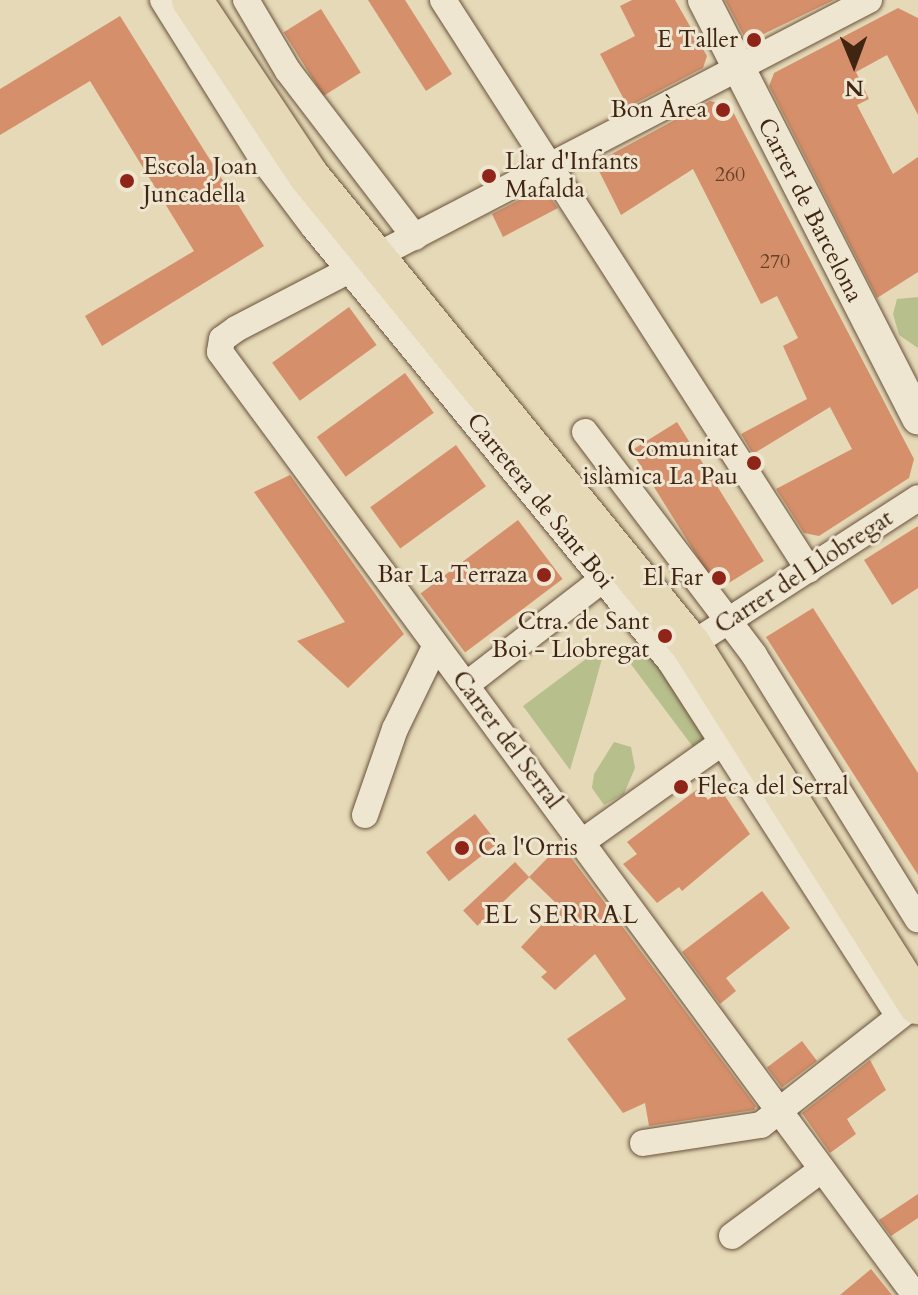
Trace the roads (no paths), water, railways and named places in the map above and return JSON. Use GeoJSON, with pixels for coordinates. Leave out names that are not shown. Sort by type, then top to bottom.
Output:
{"type":"FeatureCollection","features":[{"type":"Feature","properties":{"kind":"main road"},"geometry":{"type":"LineString","coordinates":[[192,0],[275,130],[709,634],[918,970]]}},
{"type":"Feature","properties":{"kind":"main road"},"geometry":{"type":"LineString","coordinates":[[209,0],[276,106],[382,253]]}},
{"type":"Feature","properties":{"kind":"main road"},"geometry":{"type":"LineString","coordinates":[[709,634],[913,1006]]}},
{"type":"Feature","properties":{"kind":"street","name":"Carretera de Sant Boi"},"geometry":{"type":"LineString","coordinates":[[163,0],[261,157],[382,253]]}},
{"type":"Feature","properties":{"kind":"street","name":"Carretera de Sant Boi"},"geometry":{"type":"LineString","coordinates":[[246,0],[288,71],[382,253],[603,579],[670,661],[913,1006]]}},
{"type":"Feature","properties":{"kind":"street"},"geometry":{"type":"LineString","coordinates":[[443,0],[553,164],[809,570]]}},
{"type":"Feature","properties":{"kind":"street","name":"Carrer de Barcelona"},"geometry":{"type":"LineString","coordinates":[[704,0],[918,419]]}},
{"type":"Feature","properties":{"kind":"street"},"geometry":{"type":"LineString","coordinates":[[382,253],[869,0]]}},
{"type":"Feature","properties":{"kind":"street","name":"Carrer del Serral"},"geometry":{"type":"LineString","coordinates":[[382,253],[222,339],[224,365],[466,685],[820,1171],[915,1295]]}},
{"type":"Feature","properties":{"kind":"street"},"geometry":{"type":"LineString","coordinates":[[585,432],[709,634],[851,805],[918,919]]}},
{"type":"Feature","properties":{"kind":"street","name":"Carrer del Llobregat"},"geometry":{"type":"LineString","coordinates":[[709,634],[918,498]]}},
{"type":"Feature","properties":{"kind":"street"},"geometry":{"type":"LineString","coordinates":[[466,685],[603,579]]}},
{"type":"Feature","properties":{"kind":"street"},"geometry":{"type":"LineString","coordinates":[[365,815],[395,729],[436,645]]}},
{"type":"Feature","properties":{"kind":"street"},"geometry":{"type":"LineString","coordinates":[[582,842],[724,741]]}},
{"type":"Feature","properties":{"kind":"street"},"geometry":{"type":"LineString","coordinates":[[643,1143],[746,1129],[778,1110],[913,1006]]}},
{"type":"Feature","properties":{"kind":"street"},"geometry":{"type":"LineString","coordinates":[[732,1236],[820,1171]]}},
{"type":"Feature","properties":{"kind":"place","name":"E Taller"},"geometry":{"type":"Point","coordinates":[754,40]}},
{"type":"Feature","properties":{"kind":"place","name":"Bon Àrea"},"geometry":{"type":"Point","coordinates":[723,110]}},
{"type":"Feature","properties":{"kind":"place","name":"Llar d'Infants Mafalda"},"geometry":{"type":"Point","coordinates":[489,176]}},
{"type":"Feature","properties":{"kind":"place","name":"Escola Joan Juncadella"},"geometry":{"type":"Point","coordinates":[127,181]}},
{"type":"Feature","properties":{"kind":"place","name":"Comunitat islàmica La Pau"},"geometry":{"type":"Point","coordinates":[754,463]}},
{"type":"Feature","properties":{"kind":"place","name":"Bar La Terraza"},"geometry":{"type":"Point","coordinates":[544,575]}},
{"type":"Feature","properties":{"kind":"place","name":"El Far"},"geometry":{"type":"Point","coordinates":[719,578]}},
{"type":"Feature","properties":{"kind":"place","name":"Ctra. de Sant Boi - Llobregat"},"geometry":{"type":"Point","coordinates":[665,636]}},
{"type":"Feature","properties":{"kind":"place","name":"Fleca del Serral"},"geometry":{"type":"Point","coordinates":[681,787]}},
{"type":"Feature","properties":{"kind":"place","name":"Ca l'Orris"},"geometry":{"type":"Point","coordinates":[462,848]}},
{"type":"Feature","properties":{"kind":"district","name":"EL SERRAL"},"geometry":{"type":"Point","coordinates":[562,915]}}]}
